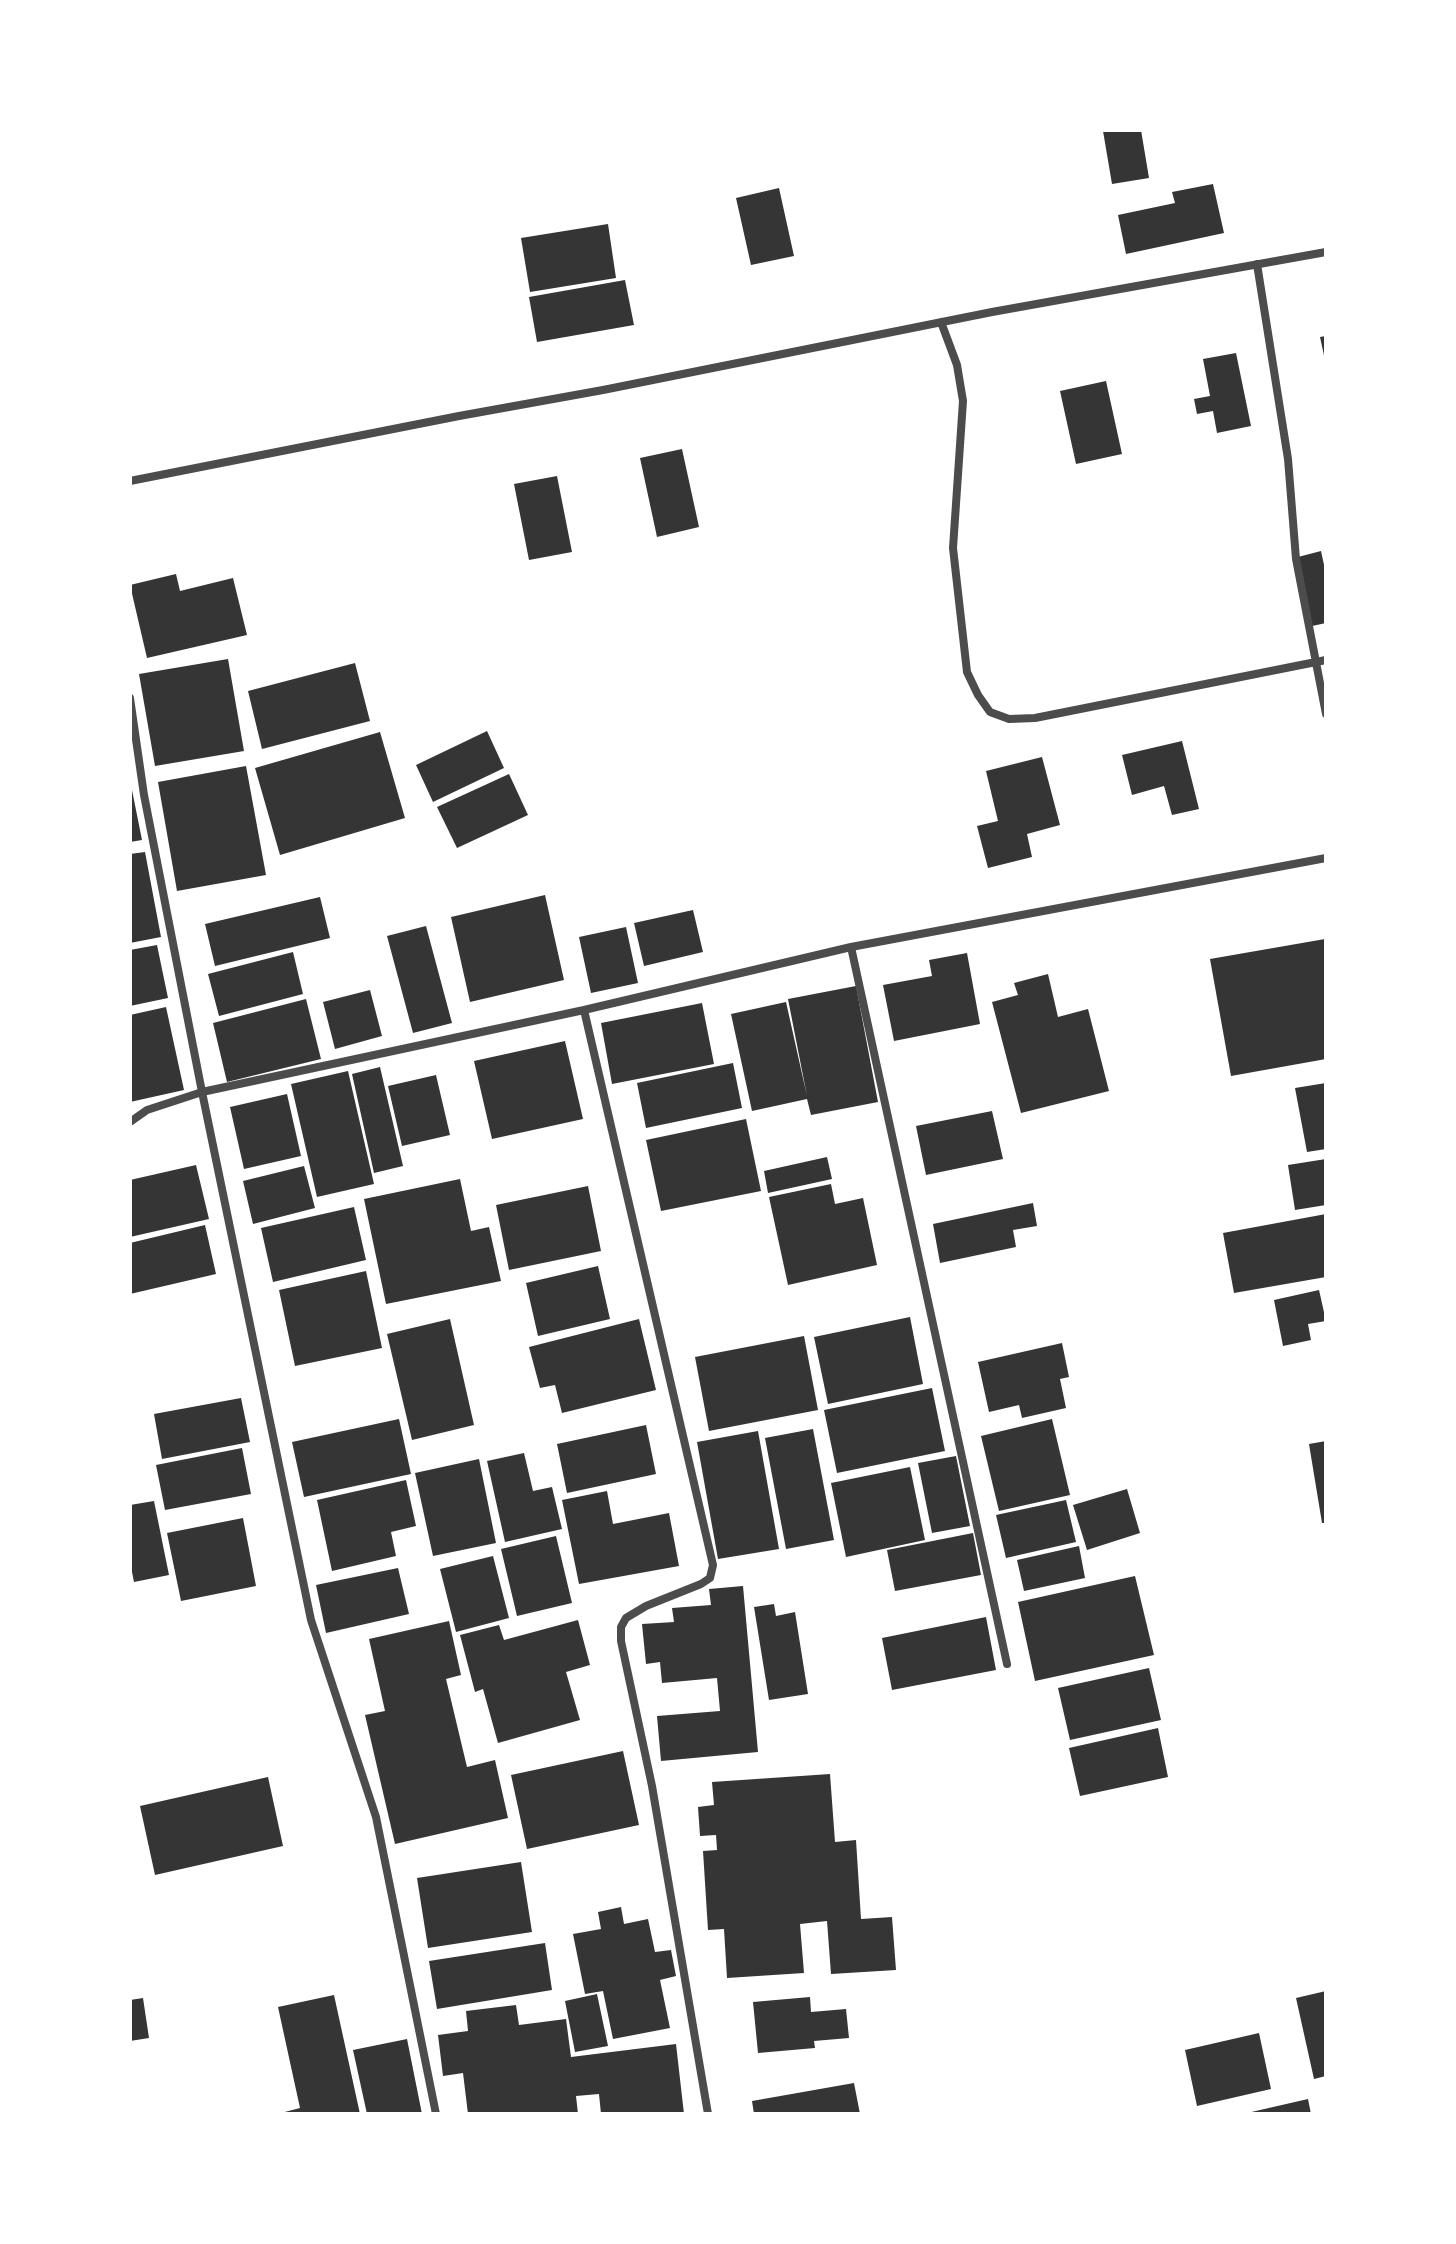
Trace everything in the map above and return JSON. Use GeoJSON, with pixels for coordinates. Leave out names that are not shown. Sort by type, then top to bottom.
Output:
{"type":"FeatureCollection","features":[{"type":"Feature","properties":{"kind":"street"},"geometry":{"type":"LineString","coordinates":[[130,481],[941,322],[1326,252]]}},
{"type":"Feature","properties":{"kind":"street"},"geometry":{"type":"LineString","coordinates":[[1257,264],[1288,459],[1296,559],[1326,714]]}},
{"type":"Feature","properties":{"kind":"street"},"geometry":{"type":"LineString","coordinates":[[941,322],[957,365],[963,401],[953,548],[967,672],[990,712],[1009,719],[1035,718],[1326,660]]}},
{"type":"Feature","properties":{"kind":"street"},"geometry":{"type":"LineString","coordinates":[[130,698],[144,795],[202,1092],[311,1620],[376,1817],[436,2114]]}},
{"type":"Feature","properties":{"kind":"street"},"geometry":{"type":"LineString","coordinates":[[130,1122],[147,1110],[202,1092],[584,1010],[851,947],[1326,858]]}},
{"type":"Feature","properties":{"kind":"street"},"geometry":{"type":"LineString","coordinates":[[851,947],[1007,1664]]}},
{"type":"Feature","properties":{"kind":"street"},"geometry":{"type":"LineString","coordinates":[[584,1010],[713,1565],[710,1578],[646,1606],[626,1618],[621,1627],[621,1641],[652,1786],[708,2114]]}},
{"type":"Feature","properties":{"kind":"building"},"geometry":{"type":"Polygon","coordinates":[[[1141,130],[1149,178],[1112,184],[1103,131],[1141,130]]]}},
{"type":"Feature","properties":{"kind":"building"},"geometry":{"type":"Polygon","coordinates":[[[1213,184],[1224,233],[1126,254],[1118,215],[1175,203],[1172,192],[1213,184]]]}},
{"type":"Feature","properties":{"kind":"building"},"geometry":{"type":"Polygon","coordinates":[[[779,188],[794,256],[751,265],[736,198],[779,188]]]}},
{"type":"Feature","properties":{"kind":"building"},"geometry":{"type":"Polygon","coordinates":[[[608,224],[616,278],[530,292],[521,238],[608,224]]]}},
{"type":"Feature","properties":{"kind":"building"},"geometry":{"type":"Polygon","coordinates":[[[625,280],[634,325],[537,342],[529,297],[625,280]]]}},
{"type":"Feature","properties":{"kind":"building"},"geometry":{"type":"Polygon","coordinates":[[[1326,336],[1326,360],[1325,360],[1320,337],[1326,336]]]}},
{"type":"Feature","properties":{"kind":"building"},"geometry":{"type":"Polygon","coordinates":[[[1236,353],[1251,426],[1217,433],[1213,411],[1197,414],[1194,399],[1210,396],[1203,359],[1236,353]]]}},
{"type":"Feature","properties":{"kind":"building"},"geometry":{"type":"Polygon","coordinates":[[[1106,381],[1122,454],[1076,464],[1060,391],[1106,381]]]}},
{"type":"Feature","properties":{"kind":"building"},"geometry":{"type":"Polygon","coordinates":[[[682,449],[699,527],[657,537],[640,458],[682,449]]]}},
{"type":"Feature","properties":{"kind":"building"},"geometry":{"type":"Polygon","coordinates":[[[557,476],[572,552],[529,560],[514,484],[557,476]]]}},
{"type":"Feature","properties":{"kind":"building"},"geometry":{"type":"Polygon","coordinates":[[[1321,551],[1326,574],[1326,623],[1312,626],[1298,557],[1321,551]]]}},
{"type":"Feature","properties":{"kind":"building"},"geometry":{"type":"Polygon","coordinates":[[[176,574],[180,591],[233,578],[247,635],[147,658],[130,585],[176,574]]]}},
{"type":"Feature","properties":{"kind":"building"},"geometry":{"type":"Polygon","coordinates":[[[228,659],[244,751],[155,766],[139,674],[228,659]]]}},
{"type":"Feature","properties":{"kind":"building"},"geometry":{"type":"Polygon","coordinates":[[[355,663],[370,721],[262,749],[248,691],[355,663]]]}},
{"type":"Feature","properties":{"kind":"building"},"geometry":{"type":"Polygon","coordinates":[[[487,731],[504,768],[433,802],[416,765],[487,731]]]}},
{"type":"Feature","properties":{"kind":"building"},"geometry":{"type":"Polygon","coordinates":[[[380,732],[405,818],[280,855],[255,768],[380,732]]]}},
{"type":"Feature","properties":{"kind":"building"},"geometry":{"type":"Polygon","coordinates":[[[1182,741],[1199,809],[1172,815],[1164,786],[1132,795],[1122,755],[1182,741]]]}},
{"type":"Feature","properties":{"kind":"building"},"geometry":{"type":"Polygon","coordinates":[[[1042,757],[1060,825],[1027,834],[1032,857],[988,868],[977,826],[998,821],[986,771],[1042,757]]]}},
{"type":"Feature","properties":{"kind":"building"},"geometry":{"type":"Polygon","coordinates":[[[246,766],[266,875],[177,891],[158,782],[246,766]]]}},
{"type":"Feature","properties":{"kind":"building"},"geometry":{"type":"Polygon","coordinates":[[[509,774],[528,815],[457,848],[437,807],[509,774]]]}},
{"type":"Feature","properties":{"kind":"building"},"geometry":{"type":"Polygon","coordinates":[[[130,780],[142,840],[130,842],[130,780]]]}},
{"type":"Feature","properties":{"kind":"building"},"geometry":{"type":"Polygon","coordinates":[[[145,852],[161,937],[130,943],[130,854],[145,852]]]}},
{"type":"Feature","properties":{"kind":"building"},"geometry":{"type":"Polygon","coordinates":[[[545,895],[564,980],[470,1002],[451,917],[545,895]]]}},
{"type":"Feature","properties":{"kind":"building"},"geometry":{"type":"Polygon","coordinates":[[[320,897],[330,938],[215,966],[205,924],[320,897]]]}},
{"type":"Feature","properties":{"kind":"building"},"geometry":{"type":"Polygon","coordinates":[[[693,910],[703,952],[644,966],[634,923],[693,910]]]}},
{"type":"Feature","properties":{"kind":"building"},"geometry":{"type":"Polygon","coordinates":[[[426,926],[452,1023],[413,1033],[387,936],[426,926]]]}},
{"type":"Feature","properties":{"kind":"building"},"geometry":{"type":"Polygon","coordinates":[[[626,927],[638,983],[591,993],[579,937],[626,927]]]}},
{"type":"Feature","properties":{"kind":"building"},"geometry":{"type":"Polygon","coordinates":[[[1325,939],[1326,1059],[1231,1076],[1210,959],[1325,939]]]}},
{"type":"Feature","properties":{"kind":"building"},"geometry":{"type":"Polygon","coordinates":[[[157,945],[168,998],[130,1006],[130,950],[157,945]]]}},
{"type":"Feature","properties":{"kind":"building"},"geometry":{"type":"Polygon","coordinates":[[[293,952],[303,994],[219,1016],[208,974],[293,952]]]}},
{"type":"Feature","properties":{"kind":"building"},"geometry":{"type":"Polygon","coordinates":[[[967,953],[980,1024],[894,1041],[883,985],[932,976],[929,960],[967,953]]]}},
{"type":"Feature","properties":{"kind":"building"},"geometry":{"type":"Polygon","coordinates":[[[1048,974],[1058,1017],[1088,1009],[1109,1091],[1021,1113],[992,1002],[1018,995],[1014,983],[1048,974]]]}},
{"type":"Feature","properties":{"kind":"building"},"geometry":{"type":"Polygon","coordinates":[[[856,986],[878,1102],[811,1115],[807,1099],[752,1111],[731,1014],[786,1002],[807,1096],[788,999],[856,986]]]}},
{"type":"Feature","properties":{"kind":"building"},"geometry":{"type":"Polygon","coordinates":[[[370,990],[382,1036],[335,1049],[323,1002],[370,990]]]}},
{"type":"Feature","properties":{"kind":"building"},"geometry":{"type":"Polygon","coordinates":[[[306,999],[321,1059],[227,1082],[213,1023],[306,999]]]}},
{"type":"Feature","properties":{"kind":"building"},"geometry":{"type":"Polygon","coordinates":[[[702,1003],[714,1064],[612,1084],[601,1023],[702,1003]]]}},
{"type":"Feature","properties":{"kind":"building"},"geometry":{"type":"Polygon","coordinates":[[[166,1007],[184,1090],[130,1102],[130,1015],[166,1007]]]}},
{"type":"Feature","properties":{"kind":"building"},"geometry":{"type":"Polygon","coordinates":[[[565,1041],[583,1119],[492,1139],[474,1061],[565,1041]]]}},
{"type":"Feature","properties":{"kind":"building"},"geometry":{"type":"Polygon","coordinates":[[[733,1063],[742,1108],[646,1128],[637,1083],[733,1063]]]}},
{"type":"Feature","properties":{"kind":"building"},"geometry":{"type":"Polygon","coordinates":[[[380,1067],[403,1166],[374,1173],[352,1074],[380,1067]]]}},
{"type":"Feature","properties":{"kind":"building"},"geometry":{"type":"Polygon","coordinates":[[[348,1071],[374,1184],[317,1197],[291,1084],[348,1071]]]}},
{"type":"Feature","properties":{"kind":"building"},"geometry":{"type":"Polygon","coordinates":[[[436,1075],[450,1135],[402,1146],[388,1086],[436,1075]]]}},
{"type":"Feature","properties":{"kind":"building"},"geometry":{"type":"Polygon","coordinates":[[[1326,1083],[1326,1149],[1307,1152],[1295,1088],[1326,1083]]]}},
{"type":"Feature","properties":{"kind":"building"},"geometry":{"type":"Polygon","coordinates":[[[287,1094],[301,1156],[244,1169],[230,1107],[287,1094]]]}},
{"type":"Feature","properties":{"kind":"building"},"geometry":{"type":"Polygon","coordinates":[[[992,1111],[1003,1159],[926,1175],[916,1126],[992,1111]]]}},
{"type":"Feature","properties":{"kind":"building"},"geometry":{"type":"Polygon","coordinates":[[[746,1119],[761,1191],[661,1211],[646,1140],[746,1119]]]}},
{"type":"Feature","properties":{"kind":"building"},"geometry":{"type":"Polygon","coordinates":[[[827,1157],[832,1179],[768,1193],[764,1171],[827,1157]]]}},
{"type":"Feature","properties":{"kind":"building"},"geometry":{"type":"Polygon","coordinates":[[[1326,1159],[1326,1205],[1295,1210],[1288,1165],[1326,1159]]]}},
{"type":"Feature","properties":{"kind":"building"},"geometry":{"type":"Polygon","coordinates":[[[196,1165],[209,1219],[130,1237],[130,1180],[196,1165]]]}},
{"type":"Feature","properties":{"kind":"building"},"geometry":{"type":"Polygon","coordinates":[[[304,1166],[315,1208],[253,1224],[243,1181],[304,1166]]]}},
{"type":"Feature","properties":{"kind":"building"},"geometry":{"type":"Polygon","coordinates":[[[460,1179],[471,1231],[489,1227],[501,1281],[386,1304],[364,1199],[460,1179]]]}},
{"type":"Feature","properties":{"kind":"building"},"geometry":{"type":"Polygon","coordinates":[[[831,1184],[835,1204],[863,1198],[877,1265],[788,1285],[769,1197],[831,1184]]]}},
{"type":"Feature","properties":{"kind":"building"},"geometry":{"type":"Polygon","coordinates":[[[588,1186],[601,1251],[509,1270],[496,1205],[588,1186]]]}},
{"type":"Feature","properties":{"kind":"building"},"geometry":{"type":"Polygon","coordinates":[[[1033,1203],[1037,1226],[1013,1230],[1016,1247],[940,1263],[933,1224],[1033,1203]]]}},
{"type":"Feature","properties":{"kind":"building"},"geometry":{"type":"Polygon","coordinates":[[[354,1207],[366,1260],[273,1282],[261,1228],[354,1207]]]}},
{"type":"Feature","properties":{"kind":"building"},"geometry":{"type":"Polygon","coordinates":[[[1326,1214],[1326,1277],[1234,1293],[1223,1233],[1326,1214]]]}},
{"type":"Feature","properties":{"kind":"building"},"geometry":{"type":"Polygon","coordinates":[[[205,1225],[216,1274],[130,1294],[130,1243],[205,1225]]]}},
{"type":"Feature","properties":{"kind":"building"},"geometry":{"type":"Polygon","coordinates":[[[598,1266],[610,1319],[538,1336],[526,1283],[598,1266]]]}},
{"type":"Feature","properties":{"kind":"building"},"geometry":{"type":"Polygon","coordinates":[[[366,1271],[382,1348],[295,1366],[279,1290],[366,1271]]]}},
{"type":"Feature","properties":{"kind":"building"},"geometry":{"type":"Polygon","coordinates":[[[1319,1290],[1326,1321],[1308,1324],[1311,1340],[1283,1346],[1274,1300],[1319,1290]]]}},
{"type":"Feature","properties":{"kind":"building"},"geometry":{"type":"Polygon","coordinates":[[[910,1317],[923,1384],[828,1404],[814,1337],[910,1317]]]}},
{"type":"Feature","properties":{"kind":"building"},"geometry":{"type":"Polygon","coordinates":[[[450,1319],[474,1425],[412,1440],[387,1334],[450,1319]]]}},
{"type":"Feature","properties":{"kind":"building"},"geometry":{"type":"Polygon","coordinates":[[[639,1319],[656,1390],[562,1413],[555,1385],[540,1388],[529,1347],[639,1319]]]}},
{"type":"Feature","properties":{"kind":"building"},"geometry":{"type":"Polygon","coordinates":[[[804,1336],[818,1410],[709,1431],[695,1357],[804,1336]]]}},
{"type":"Feature","properties":{"kind":"building"},"geometry":{"type":"Polygon","coordinates":[[[1062,1343],[1069,1377],[1060,1379],[1066,1408],[1022,1418],[1019,1405],[989,1412],[978,1362],[1062,1343]]]}},
{"type":"Feature","properties":{"kind":"building"},"geometry":{"type":"Polygon","coordinates":[[[932,1388],[945,1451],[837,1473],[824,1410],[932,1388]]]}},
{"type":"Feature","properties":{"kind":"building"},"geometry":{"type":"Polygon","coordinates":[[[241,1398],[250,1442],[162,1459],[154,1414],[241,1398]]]}},
{"type":"Feature","properties":{"kind":"building"},"geometry":{"type":"Polygon","coordinates":[[[399,1419],[411,1474],[304,1497],[292,1442],[399,1419]]]}},
{"type":"Feature","properties":{"kind":"building"},"geometry":{"type":"Polygon","coordinates":[[[1052,1419],[1070,1495],[999,1511],[981,1436],[1052,1419]]]}},
{"type":"Feature","properties":{"kind":"building"},"geometry":{"type":"Polygon","coordinates":[[[646,1425],[656,1474],[567,1493],[557,1444],[646,1425]]]}},
{"type":"Feature","properties":{"kind":"building"},"geometry":{"type":"Polygon","coordinates":[[[813,1429],[834,1540],[786,1549],[765,1438],[813,1429]]]}},
{"type":"Feature","properties":{"kind":"building"},"geometry":{"type":"Polygon","coordinates":[[[758,1431],[779,1549],[718,1559],[697,1442],[758,1431]]]}},
{"type":"Feature","properties":{"kind":"building"},"geometry":{"type":"Polygon","coordinates":[[[1326,1441],[1326,1523],[1322,1523],[1309,1444],[1326,1441]]]}},
{"type":"Feature","properties":{"kind":"building"},"geometry":{"type":"Polygon","coordinates":[[[242,1448],[251,1494],[165,1510],[156,1465],[242,1448]]]}},
{"type":"Feature","properties":{"kind":"building"},"geometry":{"type":"Polygon","coordinates":[[[524,1453],[533,1491],[552,1487],[562,1529],[505,1542],[487,1461],[524,1453]]]}},
{"type":"Feature","properties":{"kind":"building"},"geometry":{"type":"Polygon","coordinates":[[[956,1456],[970,1526],[932,1533],[918,1463],[956,1456]]]}},
{"type":"Feature","properties":{"kind":"building"},"geometry":{"type":"Polygon","coordinates":[[[479,1459],[496,1543],[433,1556],[415,1473],[479,1459]]]}},
{"type":"Feature","properties":{"kind":"building"},"geometry":{"type":"Polygon","coordinates":[[[910,1467],[925,1540],[846,1557],[831,1483],[910,1467]]]}},
{"type":"Feature","properties":{"kind":"building"},"geometry":{"type":"Polygon","coordinates":[[[406,1480],[416,1526],[391,1532],[396,1556],[332,1571],[317,1500],[406,1480]]]}},
{"type":"Feature","properties":{"kind":"building"},"geometry":{"type":"Polygon","coordinates":[[[1127,1489],[1140,1533],[1087,1550],[1073,1505],[1127,1489]]]}},
{"type":"Feature","properties":{"kind":"building"},"geometry":{"type":"Polygon","coordinates":[[[607,1491],[613,1524],[669,1513],[679,1566],[579,1584],[562,1500],[607,1491]]]}},
{"type":"Feature","properties":{"kind":"building"},"geometry":{"type":"Polygon","coordinates":[[[1066,1500],[1076,1542],[1006,1558],[996,1515],[1066,1500]]]}},
{"type":"Feature","properties":{"kind":"building"},"geometry":{"type":"Polygon","coordinates":[[[154,1501],[169,1575],[134,1582],[130,1562],[130,1505],[154,1501]]]}},
{"type":"Feature","properties":{"kind":"building"},"geometry":{"type":"Polygon","coordinates":[[[243,1518],[256,1586],[181,1601],[167,1533],[243,1518]]]}},
{"type":"Feature","properties":{"kind":"building"},"geometry":{"type":"Polygon","coordinates":[[[973,1533],[981,1575],[895,1591],[887,1550],[973,1533]]]}},
{"type":"Feature","properties":{"kind":"building"},"geometry":{"type":"Polygon","coordinates":[[[556,1536],[572,1603],[517,1616],[501,1549],[556,1536]]]}},
{"type":"Feature","properties":{"kind":"building"},"geometry":{"type":"Polygon","coordinates":[[[1079,1546],[1085,1578],[1024,1591],[1017,1560],[1079,1546]]]}},
{"type":"Feature","properties":{"kind":"building"},"geometry":{"type":"Polygon","coordinates":[[[493,1556],[509,1618],[456,1632],[440,1569],[493,1556]]]}},
{"type":"Feature","properties":{"kind":"building"},"geometry":{"type":"Polygon","coordinates":[[[398,1568],[409,1614],[326,1633],[316,1585],[398,1568]]]}},
{"type":"Feature","properties":{"kind":"building"},"geometry":{"type":"Polygon","coordinates":[[[1135,1576],[1154,1655],[1035,1681],[1018,1602],[1135,1576]]]}},
{"type":"Feature","properties":{"kind":"building"},"geometry":{"type":"Polygon","coordinates":[[[743,1586],[758,1752],[661,1761],[657,1716],[720,1711],[717,1678],[662,1683],[660,1662],[646,1664],[642,1624],[674,1622],[672,1608],[711,1605],[709,1589],[743,1586]]]}},
{"type":"Feature","properties":{"kind":"building"},"geometry":{"type":"Polygon","coordinates":[[[774,1604],[776,1616],[795,1612],[808,1694],[769,1700],[754,1607],[774,1604]]]}},
{"type":"Feature","properties":{"kind":"building"},"geometry":{"type":"Polygon","coordinates":[[[986,1617],[996,1670],[892,1690],[882,1638],[986,1617]]]}},
{"type":"Feature","properties":{"kind":"building"},"geometry":{"type":"Polygon","coordinates":[[[578,1620],[590,1665],[566,1672],[580,1720],[498,1743],[483,1689],[475,1692],[460,1635],[499,1625],[504,1640],[578,1620]]]}},
{"type":"Feature","properties":{"kind":"building"},"geometry":{"type":"Polygon","coordinates":[[[449,1621],[461,1675],[446,1679],[467,1767],[495,1760],[508,1818],[395,1844],[365,1715],[385,1711],[369,1639],[449,1621]]]}},
{"type":"Feature","properties":{"kind":"building"},"geometry":{"type":"Polygon","coordinates":[[[1149,1668],[1161,1720],[1070,1740],[1058,1688],[1149,1668]]]}},
{"type":"Feature","properties":{"kind":"building"},"geometry":{"type":"Polygon","coordinates":[[[1158,1728],[1168,1777],[1080,1796],[1069,1748],[1158,1728]]]}},
{"type":"Feature","properties":{"kind":"building"},"geometry":{"type":"Polygon","coordinates":[[[623,1751],[639,1825],[527,1849],[511,1775],[623,1751]]]}},
{"type":"Feature","properties":{"kind":"building"},"geometry":{"type":"Polygon","coordinates":[[[830,1774],[835,1842],[856,1840],[861,1919],[892,1917],[896,1970],[831,1974],[827,1921],[800,1924],[804,1973],[727,1978],[724,1929],[708,1930],[703,1851],[717,1850],[716,1835],[700,1836],[698,1807],[714,1805],[712,1782],[830,1774]]]}},
{"type":"Feature","properties":{"kind":"building"},"geometry":{"type":"Polygon","coordinates":[[[268,1777],[283,1846],[155,1875],[140,1806],[268,1777]]]}},
{"type":"Feature","properties":{"kind":"building"},"geometry":{"type":"Polygon","coordinates":[[[521,1862],[532,1932],[428,1948],[417,1878],[521,1862]]]}},
{"type":"Feature","properties":{"kind":"building"},"geometry":{"type":"Polygon","coordinates":[[[621,1907],[624,1924],[648,1919],[655,1952],[671,1950],[676,1976],[660,1980],[670,2028],[613,2039],[603,1991],[585,1994],[573,1934],[601,1929],[598,1912],[621,1907]]]}},
{"type":"Feature","properties":{"kind":"building"},"geometry":{"type":"Polygon","coordinates":[[[545,1943],[552,1990],[437,2009],[429,1961],[545,1943]]]}},
{"type":"Feature","properties":{"kind":"building"},"geometry":{"type":"Polygon","coordinates":[[[1326,1991],[1326,2076],[1314,2079],[1296,1998],[1326,1991]]]}},
{"type":"Feature","properties":{"kind":"building"},"geometry":{"type":"Polygon","coordinates":[[[597,1994],[608,2046],[575,2052],[565,2001],[597,1994]]]}},
{"type":"Feature","properties":{"kind":"building"},"geometry":{"type":"Polygon","coordinates":[[[334,1995],[360,2114],[277,2114],[300,2108],[278,2007],[334,1995]]]}},
{"type":"Feature","properties":{"kind":"building"},"geometry":{"type":"Polygon","coordinates":[[[810,1997],[811,2012],[846,2009],[849,2038],[814,2041],[815,2048],[758,2053],[753,2002],[810,1997]]]}},
{"type":"Feature","properties":{"kind":"building"},"geometry":{"type":"Polygon","coordinates":[[[143,1998],[149,2038],[130,2041],[130,2000],[143,1998]]]}},
{"type":"Feature","properties":{"kind":"building"},"geometry":{"type":"Polygon","coordinates":[[[516,2005],[519,2025],[566,2019],[571,2057],[676,2044],[684,2114],[601,2114],[599,2094],[576,2096],[578,2114],[468,2114],[463,2073],[443,2076],[438,2035],[468,2031],[466,2011],[516,2005]]]}},
{"type":"Feature","properties":{"kind":"building"},"geometry":{"type":"Polygon","coordinates":[[[1259,2033],[1271,2089],[1197,2106],[1185,2050],[1259,2033]]]}},
{"type":"Feature","properties":{"kind":"building"},"geometry":{"type":"Polygon","coordinates":[[[407,2039],[422,2114],[367,2114],[353,2050],[407,2039]]]}},
{"type":"Feature","properties":{"kind":"building"},"geometry":{"type":"Polygon","coordinates":[[[854,2083],[860,2114],[754,2114],[752,2101],[854,2083]]]}},
{"type":"Feature","properties":{"kind":"building"},"geometry":{"type":"Polygon","coordinates":[[[1308,2099],[1311,2114],[1247,2114],[1247,2113],[1308,2099]]]}}]}
